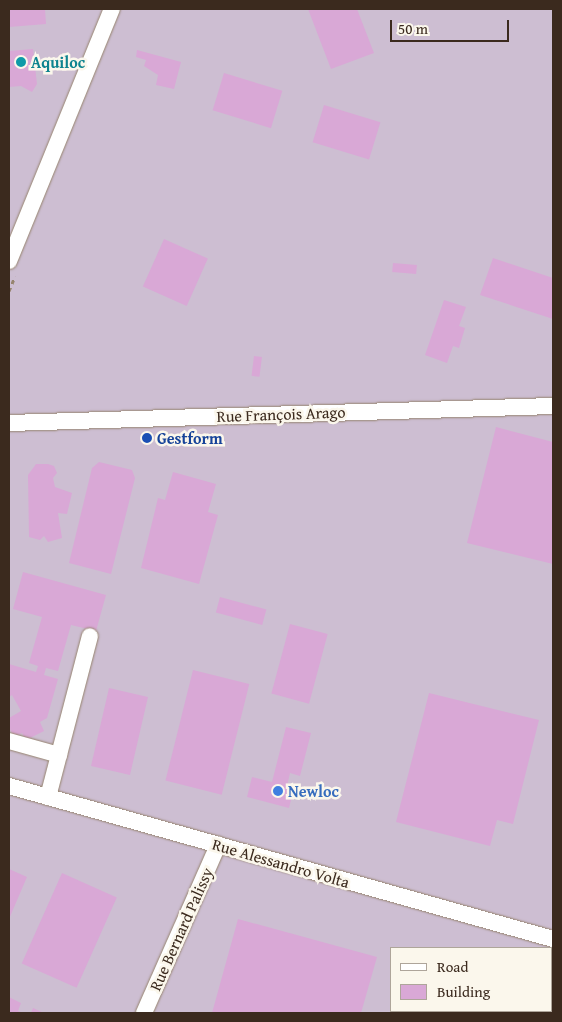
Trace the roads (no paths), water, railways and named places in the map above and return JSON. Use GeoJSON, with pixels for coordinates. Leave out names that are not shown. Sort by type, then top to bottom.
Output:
{"type":"FeatureCollection","features":[{"type":"Feature","properties":{"kind":"street"},"geometry":{"type":"LineString","coordinates":[[9,261],[112,9]]}},
{"type":"Feature","properties":{"kind":"street","name":"Rue François Arago"},"geometry":{"type":"LineString","coordinates":[[9,422],[553,406]]}},
{"type":"Feature","properties":{"kind":"street"},"geometry":{"type":"LineString","coordinates":[[48,797],[90,636]]}},
{"type":"Feature","properties":{"kind":"street"},"geometry":{"type":"LineString","coordinates":[[9,741],[60,756]]}},
{"type":"Feature","properties":{"kind":"street","name":"Rue Alessandro Volta"},"geometry":{"type":"LineString","coordinates":[[9,786],[553,939]]}},
{"type":"Feature","properties":{"kind":"street","name":"Rue Bernard Palissy"},"geometry":{"type":"LineString","coordinates":[[144,1013],[218,845]]}},
{"type":"Feature","properties":{"kind":"place","name":"Aquiloc"},"geometry":{"type":"Point","coordinates":[21,62]}},
{"type":"Feature","properties":{"kind":"place","name":"Gestform"},"geometry":{"type":"Point","coordinates":[147,438]}},
{"type":"Feature","properties":{"kind":"place","name":"Newloc"},"geometry":{"type":"Point","coordinates":[278,791]}}]}
